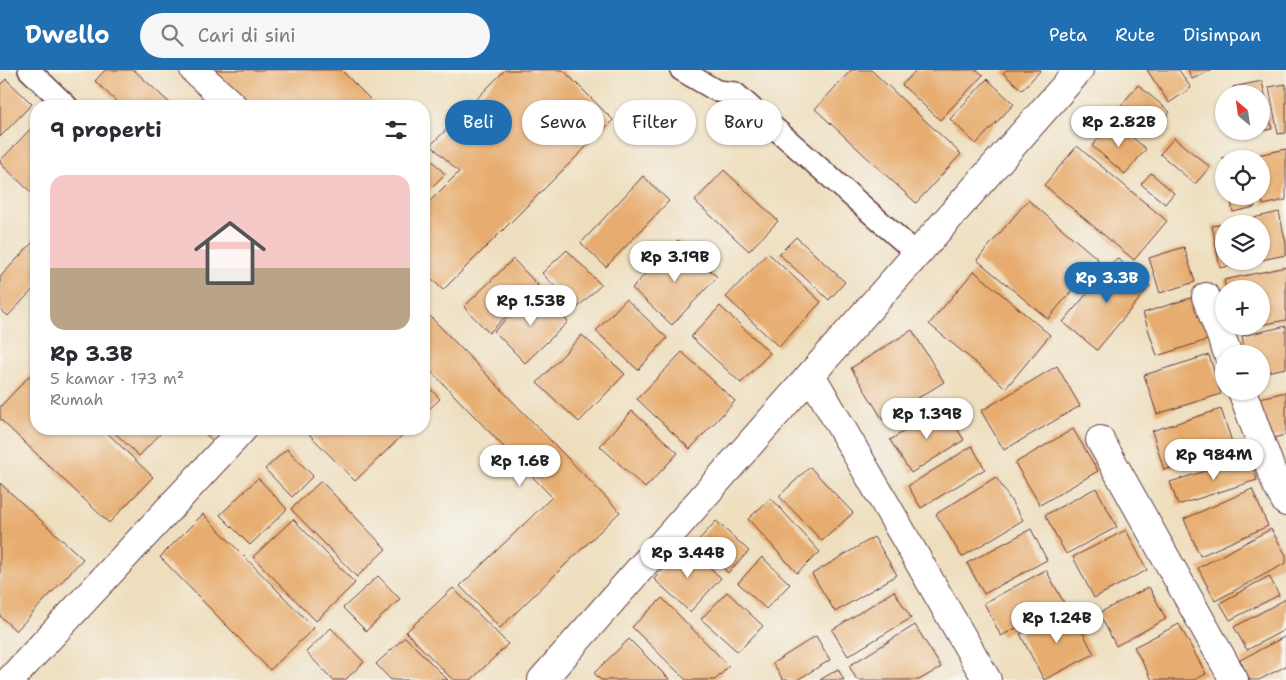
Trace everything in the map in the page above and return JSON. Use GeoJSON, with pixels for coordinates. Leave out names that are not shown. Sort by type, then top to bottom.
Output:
{"type":"FeatureCollection","features":[{"type":"Feature","properties":{"kind":"street"},"geometry":{"type":"LineString","coordinates":[[194,70],[226,100]]}},
{"type":"Feature","properties":{"kind":"street"},"geometry":{"type":"LineString","coordinates":[[542,680],[1079,70]]}},
{"type":"Feature","properties":{"kind":"street"},"geometry":{"type":"LineString","coordinates":[[1206,297],[1225,345]]}},
{"type":"Feature","properties":{"kind":"street"},"geometry":{"type":"LineString","coordinates":[[811,375],[987,680]]}},
{"type":"Feature","properties":{"kind":"street"},"geometry":{"type":"LineString","coordinates":[[1245,400],[1278,486],[1286,502]]}},
{"type":"Feature","properties":{"kind":"street"},"geometry":{"type":"LineString","coordinates":[[10,680],[237,435]]}},
{"type":"Feature","properties":{"kind":"street"},"geometry":{"type":"LineString","coordinates":[[1100,440],[1234,680]]}},
{"type":"Feature","properties":{"kind":"lane"},"geometry":{"type":"LineString","coordinates":[[29,70],[61,100]]}},
{"type":"Feature","properties":{"kind":"lane"},"geometry":{"type":"LineString","coordinates":[[681,70],[717,91],[735,93],[917,254]]}},
{"type":"Feature","properties":{"kind":"building"},"geometry":{"type":"Polygon","coordinates":[[[105,70],[134,70],[166,100],[115,100],[95,81],[105,70]]]}},
{"type":"Feature","properties":{"kind":"building"},"geometry":{"type":"Polygon","coordinates":[[[211,70],[341,70],[371,100],[241,100],[211,70]]]}},
{"type":"Feature","properties":{"kind":"building"},"geometry":{"type":"Polygon","coordinates":[[[505,70],[563,70],[593,100],[522,100],[522,145],[588,145],[443,290],[430,277],[430,201],[459,172],[431,145],[445,131],[445,145],[512,145],[512,100],[475,100],[505,70]]]}},
{"type":"Feature","properties":{"kind":"building"},"geometry":{"type":"Polygon","coordinates":[[[851,70],[871,70],[961,154],[916,203],[815,109],[851,70]]]}},
{"type":"Feature","properties":{"kind":"building"},"geometry":{"type":"Polygon","coordinates":[[[916,70],[977,70],[983,75],[940,120],[902,85],[916,70]]]}},
{"type":"Feature","properties":{"kind":"building"},"geometry":{"type":"Polygon","coordinates":[[[1006,70],[1041,70],[1022,90],[1003,73],[1006,70]]]}},
{"type":"Feature","properties":{"kind":"building"},"geometry":{"type":"Polygon","coordinates":[[[1147,70],[1179,70],[1191,88],[1169,103],[1147,70]]]}},
{"type":"Feature","properties":{"kind":"building"},"geometry":{"type":"Polygon","coordinates":[[[1188,70],[1212,70],[1192,79],[1188,70]]]}},
{"type":"Feature","properties":{"kind":"building"},"geometry":{"type":"Polygon","coordinates":[[[6,79],[30,102],[30,106],[0,137],[0,85],[6,79]]]}},
{"type":"Feature","properties":{"kind":"building"},"geometry":{"type":"Polygon","coordinates":[[[987,79],[1014,104],[976,144],[950,119],[987,79]]]}},
{"type":"Feature","properties":{"kind":"building"},"geometry":{"type":"Polygon","coordinates":[[[1262,81],[1263,85],[1243,85],[1262,81]]]}},
{"type":"Feature","properties":{"kind":"building"},"geometry":{"type":"Polygon","coordinates":[[[1286,84],[1286,133],[1278,134],[1270,87],[1286,84]]]}},
{"type":"Feature","properties":{"kind":"building"},"geometry":{"type":"Polygon","coordinates":[[[1138,85],[1170,112],[1149,137],[1117,110],[1138,85]]]}},
{"type":"Feature","properties":{"kind":"building"},"geometry":{"type":"Polygon","coordinates":[[[604,111],[613,120],[604,129],[604,111]]]}},
{"type":"Feature","properties":{"kind":"building"},"geometry":{"type":"Polygon","coordinates":[[[1113,121],[1146,149],[1125,174],[1092,146],[1113,121]]]}},
{"type":"Feature","properties":{"kind":"building"},"geometry":{"type":"Polygon","coordinates":[[[30,129],[30,191],[0,161],[30,129]]]}},
{"type":"Feature","properties":{"kind":"building"},"geometry":{"type":"Polygon","coordinates":[[[1174,138],[1210,167],[1195,184],[1160,154],[1174,138]]]}},
{"type":"Feature","properties":{"kind":"building"},"geometry":{"type":"Polygon","coordinates":[[[1077,146],[1167,221],[1134,260],[1044,185],[1077,146]]]}},
{"type":"Feature","properties":{"kind":"building"},"geometry":{"type":"Polygon","coordinates":[[[1286,149],[1286,200],[1270,203],[1270,152],[1286,149]]]}},
{"type":"Feature","properties":{"kind":"building"},"geometry":{"type":"Polygon","coordinates":[[[430,158],[445,174],[430,189],[430,158]]]}},
{"type":"Feature","properties":{"kind":"building"},"geometry":{"type":"Polygon","coordinates":[[[724,170],[778,221],[749,251],[695,201],[724,170]]]}},
{"type":"Feature","properties":{"kind":"building"},"geometry":{"type":"Polygon","coordinates":[[[1151,173],[1174,193],[1165,204],[1141,184],[1151,173]]]}},
{"type":"Feature","properties":{"kind":"building"},"geometry":{"type":"Polygon","coordinates":[[[643,176],[669,201],[606,267],[581,243],[643,176]]]}},
{"type":"Feature","properties":{"kind":"building"},"geometry":{"type":"Polygon","coordinates":[[[1028,200],[1098,259],[1048,319],[977,260],[1028,200]]]}},
{"type":"Feature","properties":{"kind":"building"},"geometry":{"type":"Polygon","coordinates":[[[1232,205],[1255,205],[1255,207],[1233,212],[1232,205]]]}},
{"type":"Feature","properties":{"kind":"building"},"geometry":{"type":"Polygon","coordinates":[[[1279,212],[1286,244],[1286,255],[1270,258],[1270,215],[1266,215],[1279,212]]]}},
{"type":"Feature","properties":{"kind":"building"},"geometry":{"type":"Polygon","coordinates":[[[1212,226],[1215,226],[1215,242],[1212,226]]]}},
{"type":"Feature","properties":{"kind":"building"},"geometry":{"type":"Polygon","coordinates":[[[796,237],[845,282],[829,300],[779,254],[796,237]]]}},
{"type":"Feature","properties":{"kind":"building"},"geometry":{"type":"Polygon","coordinates":[[[678,240],[717,277],[672,325],[632,288],[678,240]]]}},
{"type":"Feature","properties":{"kind":"building"},"geometry":{"type":"Polygon","coordinates":[[[30,245],[30,292],[8,316],[0,309],[0,277],[30,245]]]}},
{"type":"Feature","properties":{"kind":"building"},"geometry":{"type":"Polygon","coordinates":[[[1184,247],[1195,282],[1160,293],[1149,258],[1184,247]]]}},
{"type":"Feature","properties":{"kind":"building"},"geometry":{"type":"Polygon","coordinates":[[[567,250],[601,285],[576,309],[542,273],[567,250]]]}},
{"type":"Feature","properties":{"kind":"building"},"geometry":{"type":"Polygon","coordinates":[[[768,253],[821,302],[779,347],[726,297],[768,253]]]}},
{"type":"Feature","properties":{"kind":"building"},"geometry":{"type":"Polygon","coordinates":[[[1117,258],[1150,286],[1097,350],[1063,322],[1117,258]]]}},
{"type":"Feature","properties":{"kind":"building"},"geometry":{"type":"Polygon","coordinates":[[[513,259],[538,285],[489,333],[464,307],[513,259]]]}},
{"type":"Feature","properties":{"kind":"building"},"geometry":{"type":"Polygon","coordinates":[[[1286,267],[1286,320],[1270,323],[1270,280],[1224,280],[1286,267]]]}},
{"type":"Feature","properties":{"kind":"building"},"geometry":{"type":"Polygon","coordinates":[[[974,271],[1050,335],[1006,388],[929,324],[974,271]]]}},
{"type":"Feature","properties":{"kind":"building"},"geometry":{"type":"Polygon","coordinates":[[[537,290],[568,322],[525,363],[494,331],[537,290]]]}},
{"type":"Feature","properties":{"kind":"building"},"geometry":{"type":"Polygon","coordinates":[[[1197,296],[1210,339],[1157,356],[1143,313],[1197,296]]]}},
{"type":"Feature","properties":{"kind":"building"},"geometry":{"type":"Polygon","coordinates":[[[626,299],[667,338],[638,370],[596,331],[626,299]]]}},
{"type":"Feature","properties":{"kind":"building"},"geometry":{"type":"Polygon","coordinates":[[[720,306],[770,353],[741,383],[691,337],[720,306]]]}},
{"type":"Feature","properties":{"kind":"building"},"geometry":{"type":"Polygon","coordinates":[[[430,316],[620,512],[500,628],[460,586],[552,497],[430,370],[430,316]]]}},
{"type":"Feature","properties":{"kind":"building"},"geometry":{"type":"Polygon","coordinates":[[[1286,326],[1286,368],[1270,371],[1270,345],[1244,345],[1242,336],[1270,335],[1270,330],[1286,326]]]}},
{"type":"Feature","properties":{"kind":"building"},"geometry":{"type":"Polygon","coordinates":[[[912,330],[944,382],[883,420],[851,368],[912,330]]]}},
{"type":"Feature","properties":{"kind":"building"},"geometry":{"type":"Polygon","coordinates":[[[582,335],[625,374],[579,422],[537,383],[582,335]]]}},
{"type":"Feature","properties":{"kind":"building"},"geometry":{"type":"Polygon","coordinates":[[[682,352],[735,401],[690,449],[637,399],[682,352]]]}},
{"type":"Feature","properties":{"kind":"building"},"geometry":{"type":"Polygon","coordinates":[[[1209,355],[1215,374],[1215,396],[1157,414],[1144,375],[1209,355]]]}},
{"type":"Feature","properties":{"kind":"building"},"geometry":{"type":"Polygon","coordinates":[[[1057,366],[1080,406],[1004,450],[981,411],[1057,366]]]}},
{"type":"Feature","properties":{"kind":"building"},"geometry":{"type":"Polygon","coordinates":[[[30,375],[30,435],[109,435],[153,477],[109,523],[0,419],[0,407],[30,375]]]}},
{"type":"Feature","properties":{"kind":"building"},"geometry":{"type":"Polygon","coordinates":[[[430,388],[440,399],[430,408],[430,388]]]}},
{"type":"Feature","properties":{"kind":"building"},"geometry":{"type":"Polygon","coordinates":[[[1286,392],[1286,435],[1263,440],[1255,400],[1270,400],[1270,396],[1286,392]]]}},
{"type":"Feature","properties":{"kind":"building"},"geometry":{"type":"Polygon","coordinates":[[[944,407],[964,440],[911,473],[890,440],[944,407]]]}},
{"type":"Feature","properties":{"kind":"building"},"geometry":{"type":"Polygon","coordinates":[[[1221,409],[1234,448],[1164,470],[1152,431],[1221,409]]]}},
{"type":"Feature","properties":{"kind":"building"},"geometry":{"type":"Polygon","coordinates":[[[632,411],[678,453],[645,488],[600,446],[632,411]]]}},
{"type":"Feature","properties":{"kind":"building"},"geometry":{"type":"Polygon","coordinates":[[[1073,429],[1098,471],[1040,505],[1015,463],[1073,429]]]}},
{"type":"Feature","properties":{"kind":"building"},"geometry":{"type":"Polygon","coordinates":[[[117,435],[159,435],[139,456],[117,435]]]}},
{"type":"Feature","properties":{"kind":"building"},"geometry":{"type":"Polygon","coordinates":[[[206,435],[219,435],[213,441],[206,435]]]}},
{"type":"Feature","properties":{"kind":"building"},"geometry":{"type":"Polygon","coordinates":[[[310,435],[403,435],[355,481],[310,435]]]}},
{"type":"Feature","properties":{"kind":"building"},"geometry":{"type":"Polygon","coordinates":[[[972,446],[985,469],[921,508],[908,486],[972,446]]]}},
{"type":"Feature","properties":{"kind":"building"},"geometry":{"type":"Polygon","coordinates":[[[287,449],[313,476],[292,497],[265,469],[287,449]]]}},
{"type":"Feature","properties":{"kind":"building"},"geometry":{"type":"Polygon","coordinates":[[[1250,457],[1257,480],[1178,505],[1170,482],[1250,457]]]}},
{"type":"Feature","properties":{"kind":"building"},"geometry":{"type":"Polygon","coordinates":[[[810,467],[853,513],[822,541],[779,496],[810,467]]]}},
{"type":"Feature","properties":{"kind":"building"},"geometry":{"type":"Polygon","coordinates":[[[996,477],[1023,520],[962,557],[936,514],[996,477]]]}},
{"type":"Feature","properties":{"kind":"building"},"geometry":{"type":"Polygon","coordinates":[[[258,478],[287,509],[250,545],[220,515],[258,478]]]}},
{"type":"Feature","properties":{"kind":"building"},"geometry":{"type":"Polygon","coordinates":[[[321,481],[386,549],[357,577],[291,509],[321,481]]]}},
{"type":"Feature","properties":{"kind":"building"},"geometry":{"type":"Polygon","coordinates":[[[0,483],[83,559],[16,631],[0,616],[0,483]]]}},
{"type":"Feature","properties":{"kind":"building"},"geometry":{"type":"Polygon","coordinates":[[[1096,488],[1117,527],[1066,554],[1045,515],[1096,488]]]}},
{"type":"Feature","properties":{"kind":"building"},"geometry":{"type":"Polygon","coordinates":[[[1252,489],[1268,526],[1200,556],[1184,519],[1252,489]]]}},
{"type":"Feature","properties":{"kind":"building"},"geometry":{"type":"Polygon","coordinates":[[[771,498],[820,552],[797,573],[748,519],[771,498]]]}},
{"type":"Feature","properties":{"kind":"building"},"geometry":{"type":"Polygon","coordinates":[[[203,514],[314,628],[270,670],[160,557],[203,514]]]}},
{"type":"Feature","properties":{"kind":"building"},"geometry":{"type":"Polygon","coordinates":[[[293,519],[355,583],[316,621],[253,557],[293,519]]]}},
{"type":"Feature","properties":{"kind":"building"},"geometry":{"type":"Polygon","coordinates":[[[716,521],[749,551],[728,573],[696,543],[716,521]]]}},
{"type":"Feature","properties":{"kind":"building"},"geometry":{"type":"Polygon","coordinates":[[[1031,529],[1047,560],[984,594],[967,563],[1031,529]]]}},
{"type":"Feature","properties":{"kind":"building"},"geometry":{"type":"Polygon","coordinates":[[[1271,529],[1286,555],[1286,563],[1215,601],[1198,568],[1271,529]]]}},
{"type":"Feature","properties":{"kind":"building"},"geometry":{"type":"Polygon","coordinates":[[[1126,530],[1147,570],[1094,598],[1073,557],[1126,530]]]}},
{"type":"Feature","properties":{"kind":"building"},"geometry":{"type":"Polygon","coordinates":[[[874,537],[897,575],[835,612],[812,574],[874,537]]]}},
{"type":"Feature","properties":{"kind":"building"},"geometry":{"type":"Polygon","coordinates":[[[686,545],[721,578],[690,612],[654,579],[686,545]]]}},
{"type":"Feature","properties":{"kind":"building"},"geometry":{"type":"Polygon","coordinates":[[[762,557],[790,584],[766,609],[738,583],[762,557]]]}},
{"type":"Feature","properties":{"kind":"building"},"geometry":{"type":"Polygon","coordinates":[[[1046,570],[1064,603],[1001,636],[984,603],[1046,570]]]}},
{"type":"Feature","properties":{"kind":"building"},"geometry":{"type":"Polygon","coordinates":[[[378,576],[400,599],[366,631],[343,608],[378,576]]]}},
{"type":"Feature","properties":{"kind":"building"},"geometry":{"type":"Polygon","coordinates":[[[1269,576],[1279,595],[1230,620],[1220,603],[1269,576]]]}},
{"type":"Feature","properties":{"kind":"building"},"geometry":{"type":"Polygon","coordinates":[[[1149,587],[1166,619],[1116,646],[1099,613],[1149,587]]]}},
{"type":"Feature","properties":{"kind":"building"},"geometry":{"type":"Polygon","coordinates":[[[453,588],[508,644],[471,680],[453,680],[406,632],[453,588]]]}},
{"type":"Feature","properties":{"kind":"building"},"geometry":{"type":"Polygon","coordinates":[[[894,591],[911,618],[848,656],[832,630],[894,591]]]}},
{"type":"Feature","properties":{"kind":"building"},"geometry":{"type":"Polygon","coordinates":[[[727,592],[763,626],[738,652],[701,619],[727,592]]]}},
{"type":"Feature","properties":{"kind":"building"},"geometry":{"type":"Polygon","coordinates":[[[662,598],[729,666],[715,680],[686,680],[632,627],[662,598]]]}},
{"type":"Feature","properties":{"kind":"building"},"geometry":{"type":"Polygon","coordinates":[[[1286,599],[1286,629],[1247,650],[1234,627],[1286,599]]]}},
{"type":"Feature","properties":{"kind":"building"},"geometry":{"type":"Polygon","coordinates":[[[1070,608],[1094,654],[1044,680],[1020,634],[1070,608]]]}},
{"type":"Feature","properties":{"kind":"building"},"geometry":{"type":"Polygon","coordinates":[[[1179,624],[1206,674],[1194,680],[1152,680],[1134,647],[1179,624]]]}},
{"type":"Feature","properties":{"kind":"building"},"geometry":{"type":"Polygon","coordinates":[[[915,625],[941,667],[919,680],[857,680],[849,666],[915,625]]]}},
{"type":"Feature","properties":{"kind":"building"},"geometry":{"type":"Polygon","coordinates":[[[331,628],[364,662],[345,680],[333,680],[306,652],[331,628]]]}},
{"type":"Feature","properties":{"kind":"building"},"geometry":{"type":"Polygon","coordinates":[[[816,636],[830,660],[797,680],[783,680],[773,663],[816,636]]]}},
{"type":"Feature","properties":{"kind":"building"},"geometry":{"type":"Polygon","coordinates":[[[1286,636],[1286,666],[1259,680],[1250,680],[1240,660],[1286,636]]]}},
{"type":"Feature","properties":{"kind":"building"},"geometry":{"type":"Polygon","coordinates":[[[405,637],[448,680],[391,680],[376,664],[405,637]]]}},
{"type":"Feature","properties":{"kind":"building"},"geometry":{"type":"Polygon","coordinates":[[[629,639],[670,680],[601,680],[594,673],[629,639]]]}},
{"type":"Feature","properties":{"kind":"building"},"geometry":{"type":"Polygon","coordinates":[[[838,669],[844,680],[820,680],[838,669]]]}}]}
